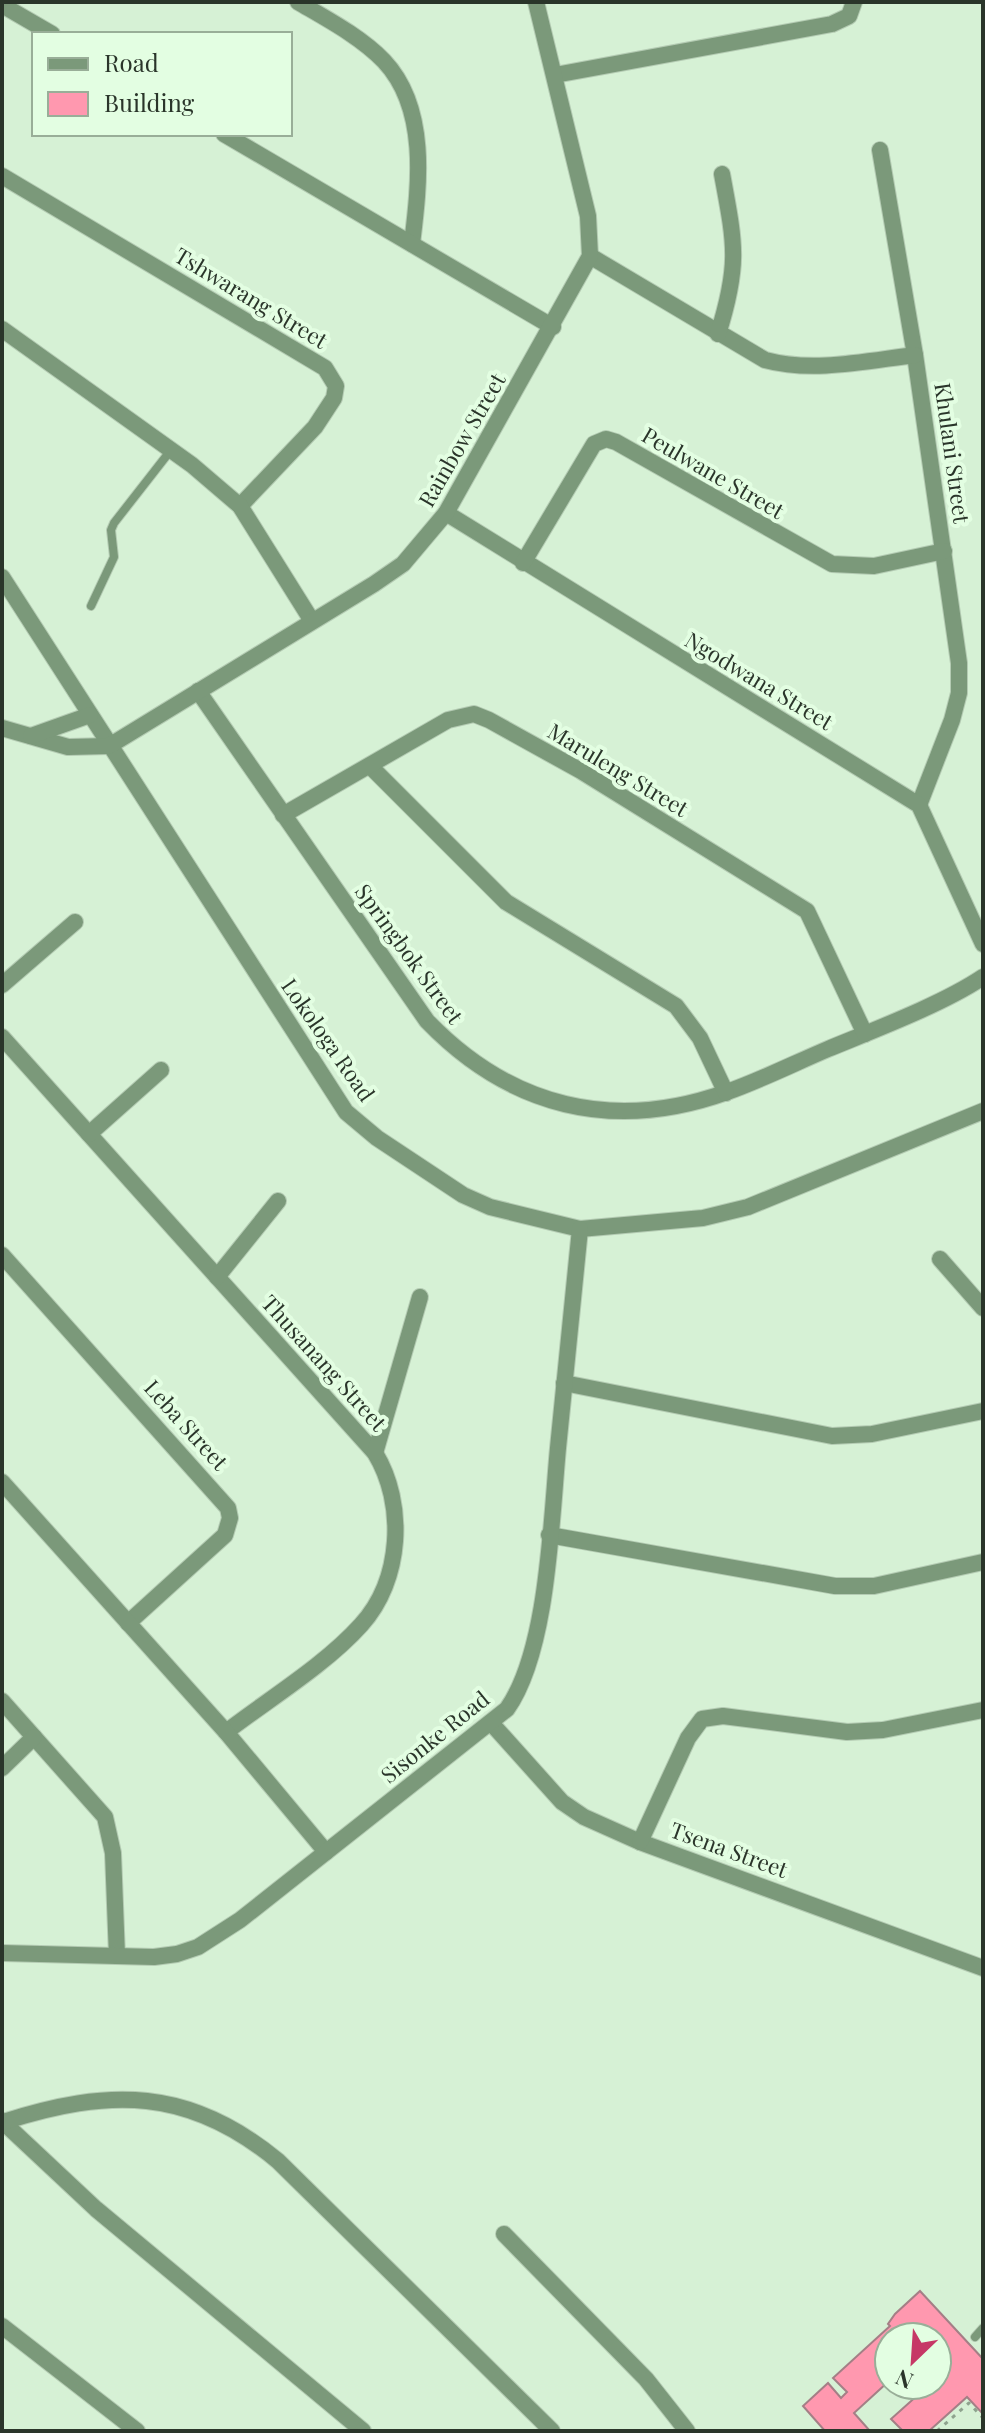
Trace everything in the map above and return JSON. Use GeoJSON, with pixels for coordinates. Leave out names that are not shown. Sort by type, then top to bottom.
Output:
{"type":"FeatureCollection","features":[{"type":"Feature","properties":{"kind":"street"},"geometry":{"type":"LineString","coordinates":[[298,2],[384,62],[401,87],[419,156],[412,244]]}},
{"type":"Feature","properties":{"kind":"street"},"geometry":{"type":"LineString","coordinates":[[536,2],[588,216],[590,256],[765,360],[786,366],[815,366],[915,355]]}},
{"type":"Feature","properties":{"kind":"street"},"geometry":{"type":"LineString","coordinates":[[555,75],[832,24],[849,16],[854,2]]}},
{"type":"Feature","properties":{"kind":"street"},"geometry":{"type":"LineString","coordinates":[[6,5],[49,32]]}},
{"type":"Feature","properties":{"kind":"street"},"geometry":{"type":"LineString","coordinates":[[227,136],[553,327]]}},
{"type":"Feature","properties":{"kind":"street","name":"Khulani Street"},"geometry":{"type":"LineString","coordinates":[[880,150],[915,355],[959,663],[959,693],[919,805]]}},
{"type":"Feature","properties":{"kind":"street"},"geometry":{"type":"LineString","coordinates":[[718,334],[735,276],[736,259],[722,174]]}},
{"type":"Feature","properties":{"kind":"street","name":"Tshwarang Street"},"geometry":{"type":"LineString","coordinates":[[2,176],[325,368],[333,377],[336,386],[328,409],[240,506]]}},
{"type":"Feature","properties":{"kind":"street","name":"Rainbow Street"},"geometry":{"type":"LineString","coordinates":[[109,746],[403,564],[446,513],[553,327],[590,256]]}},
{"type":"Feature","properties":{"kind":"street"},"geometry":{"type":"LineString","coordinates":[[2,329],[171,450],[240,506],[312,621]]}},
{"type":"Feature","properties":{"kind":"street","name":"Peulwane Street"},"geometry":{"type":"LineString","coordinates":[[523,563],[594,444],[606,439],[832,564],[874,566],[944,551]]}},
{"type":"Feature","properties":{"kind":"street","name":"Ngodwana Street"},"geometry":{"type":"LineString","coordinates":[[446,513],[919,805]]}},
{"type":"Feature","properties":{"kind":"street","name":"Lokologa Road"},"geometry":{"type":"LineString","coordinates":[[2,577],[7,597],[90,715],[346,1112],[377,1138],[463,1195],[490,1207],[580,1229],[703,1218],[748,1207],[983,1111]]}},
{"type":"Feature","properties":{"kind":"street","name":"Springbok Street"},"geometry":{"type":"LineString","coordinates":[[198,691],[427,1021],[466,1059],[524,1092],[555,1102],[610,1112],[671,1107],[726,1093],[865,1034],[982,978]]}},
{"type":"Feature","properties":{"kind":"street","name":"Maruleng Street"},"geometry":{"type":"LineString","coordinates":[[283,815],[461,715],[474,714],[581,771],[807,911],[865,1034]]}},
{"type":"Feature","properties":{"kind":"street"},"geometry":{"type":"LineString","coordinates":[[31,736],[90,715]]}},
{"type":"Feature","properties":{"kind":"street"},"geometry":{"type":"LineString","coordinates":[[2,728],[68,747],[109,746]]}},
{"type":"Feature","properties":{"kind":"street"},"geometry":{"type":"LineString","coordinates":[[370,766],[506,902],[676,1006],[700,1038],[726,1093]]}},
{"type":"Feature","properties":{"kind":"street"},"geometry":{"type":"LineString","coordinates":[[919,805],[983,944]]}},
{"type":"Feature","properties":{"kind":"street"},"geometry":{"type":"LineString","coordinates":[[2,985],[75,922]]}},
{"type":"Feature","properties":{"kind":"street","name":"Thusanang Street"},"geometry":{"type":"LineString","coordinates":[[2,1037],[375,1453],[395,1499],[389,1568],[378,1601],[361,1625],[226,1732]]}},
{"type":"Feature","properties":{"kind":"street"},"geometry":{"type":"LineString","coordinates":[[89,1134],[161,1070]]}},
{"type":"Feature","properties":{"kind":"street"},"geometry":{"type":"LineString","coordinates":[[217,1277],[278,1201]]}},
{"type":"Feature","properties":{"kind":"street","name":"Sisonke Road"},"geometry":{"type":"LineString","coordinates":[[2,1953],[166,1955],[198,1947],[240,1920],[492,1724],[518,1692],[533,1654],[549,1535],[580,1229]]}},
{"type":"Feature","properties":{"kind":"street","name":"Leba Street"},"geometry":{"type":"LineString","coordinates":[[2,1255],[228,1508],[230,1518],[225,1535],[128,1623]]}},
{"type":"Feature","properties":{"kind":"street"},"geometry":{"type":"LineString","coordinates":[[940,1259],[983,1308]]}},
{"type":"Feature","properties":{"kind":"street"},"geometry":{"type":"LineString","coordinates":[[375,1453],[420,1297]]}},
{"type":"Feature","properties":{"kind":"street"},"geometry":{"type":"LineString","coordinates":[[564,1383],[832,1436],[872,1434],[983,1411]]}},
{"type":"Feature","properties":{"kind":"street"},"geometry":{"type":"LineString","coordinates":[[2,1482],[226,1732],[326,1852]]}},
{"type":"Feature","properties":{"kind":"street"},"geometry":{"type":"LineString","coordinates":[[549,1535],[835,1586],[874,1586],[983,1562]]}},
{"type":"Feature","properties":{"kind":"street"},"geometry":{"type":"LineString","coordinates":[[2,1701],[105,1817],[113,1853],[117,1956]]}},
{"type":"Feature","properties":{"kind":"street"},"geometry":{"type":"LineString","coordinates":[[640,1842],[688,1738],[702,1719],[723,1716],[847,1732],[883,1730],[983,1710]]}},
{"type":"Feature","properties":{"kind":"street","name":"Tsena Street"},"geometry":{"type":"LineString","coordinates":[[492,1724],[562,1802],[584,1817],[640,1842],[983,1968]]}},
{"type":"Feature","properties":{"kind":"street"},"geometry":{"type":"LineString","coordinates":[[2,1768],[34,1737]]}},
{"type":"Feature","properties":{"kind":"street"},"geometry":{"type":"LineString","coordinates":[[2,2121],[72,2102],[135,2100],[194,2110],[250,2137],[552,2431]]}},
{"type":"Feature","properties":{"kind":"street"},"geometry":{"type":"LineString","coordinates":[[2,2121],[96,2209],[363,2431]]}},
{"type":"Feature","properties":{"kind":"street"},"geometry":{"type":"LineString","coordinates":[[504,2234],[646,2379],[687,2431]]}},
{"type":"Feature","properties":{"kind":"street"},"geometry":{"type":"LineString","coordinates":[[2,2326],[137,2431]]}},
{"type":"Feature","properties":{"kind":"lane"},"geometry":{"type":"LineString","coordinates":[[91,606],[114,557],[111,530],[114,523],[171,450]]}},
{"type":"Feature","properties":{"kind":"lane"},"geometry":{"type":"LineString","coordinates":[[975,2337],[983,2328]]}},
{"type":"Feature","properties":{"kind":"path"},"geometry":{"type":"LineString","coordinates":[[937,2431],[969,2403],[983,2418]]}},
{"type":"Feature","properties":{"kind":"building"},"geometry":{"type":"Polygon","coordinates":[[[920,2291],[948,2321],[890,2321],[920,2291]]]}},
{"type":"Feature","properties":{"kind":"building"},"geometry":{"type":"Polygon","coordinates":[[[953,2327],[983,2359],[983,2414],[967,2397],[929,2431],[903,2431],[891,2419],[911,2401],[953,2401],[953,2327]]]}},
{"type":"Feature","properties":{"kind":"building"},"geometry":{"type":"Polygon","coordinates":[[[873,2342],[873,2396],[854,2413],[870,2431],[825,2431],[803,2406],[828,2383],[841,2398],[847,2392],[833,2378],[873,2342]]]}}]}
